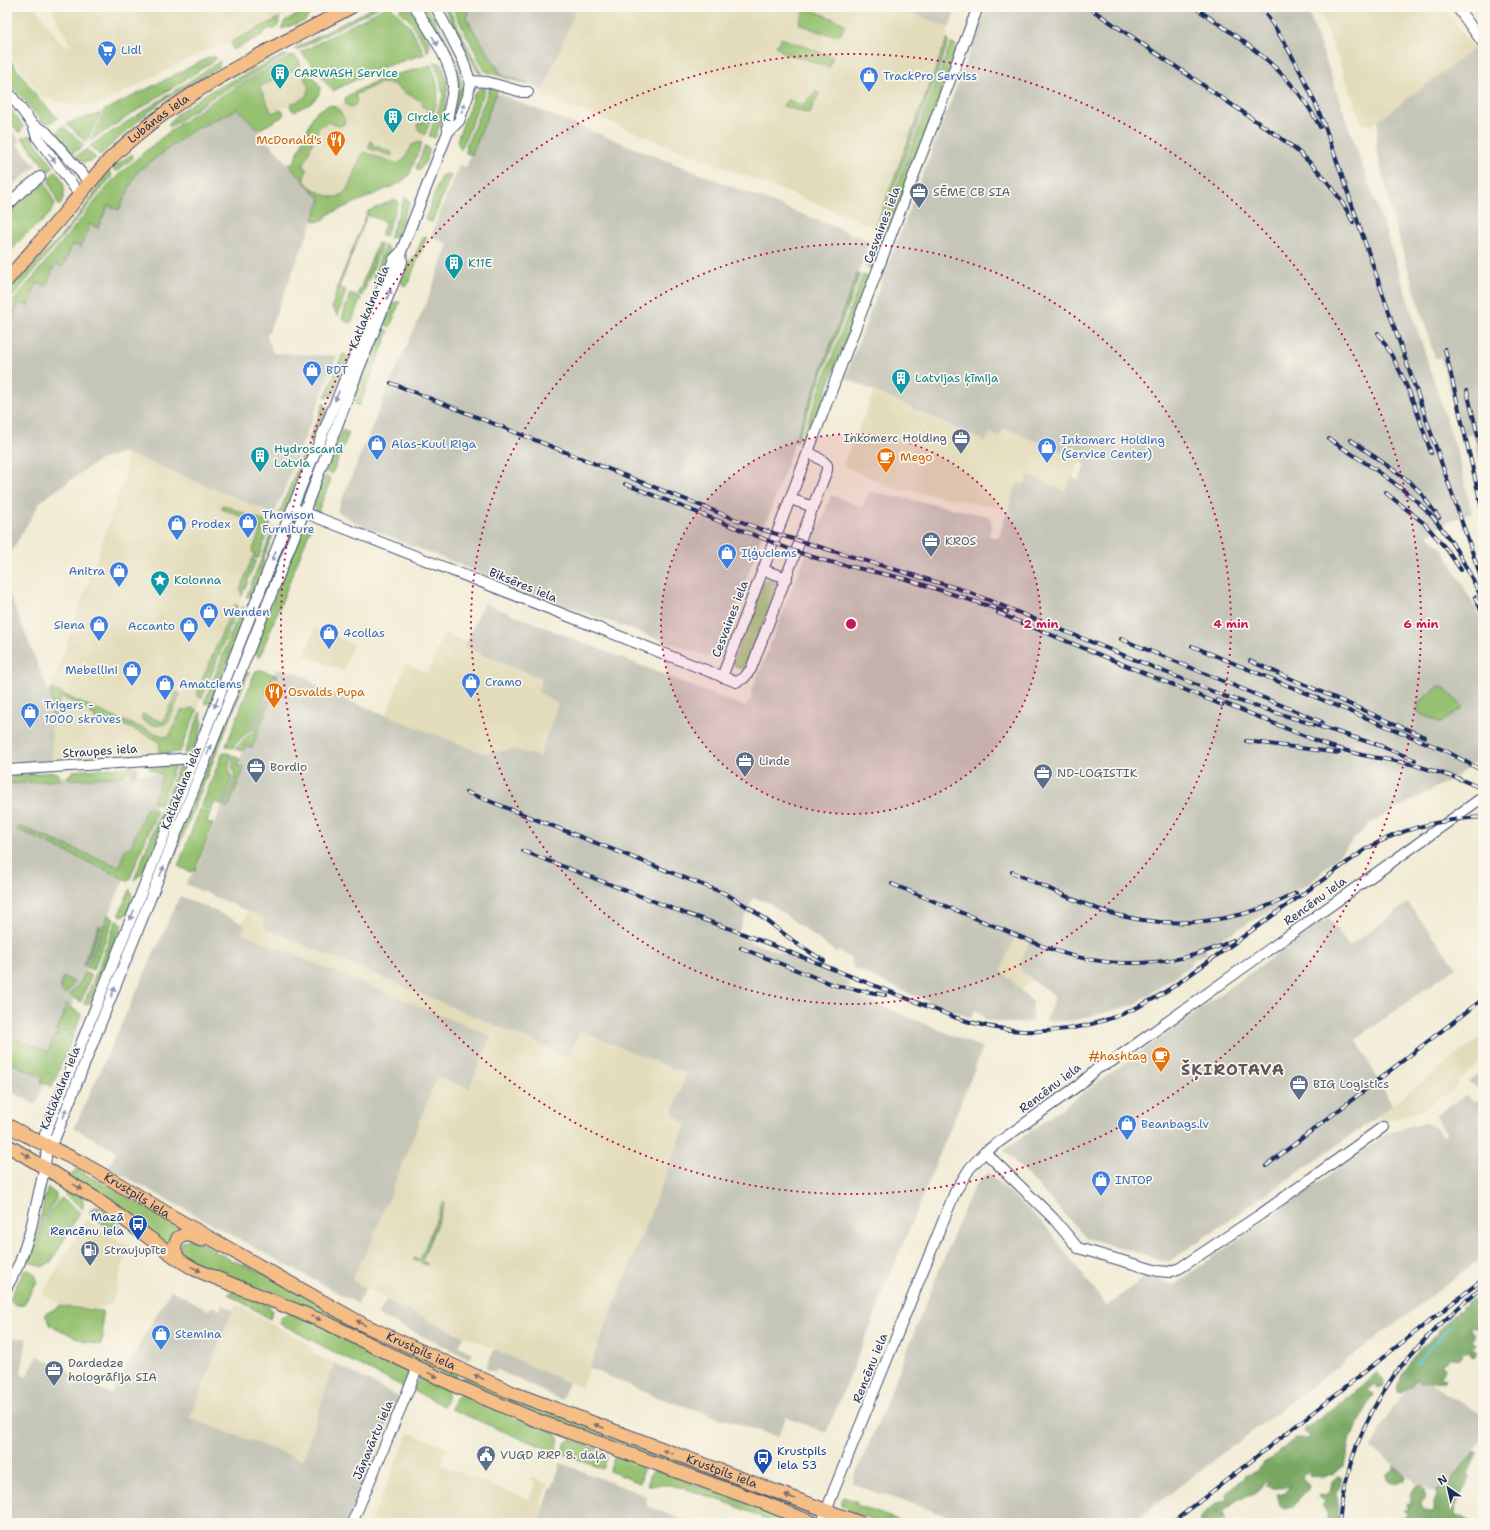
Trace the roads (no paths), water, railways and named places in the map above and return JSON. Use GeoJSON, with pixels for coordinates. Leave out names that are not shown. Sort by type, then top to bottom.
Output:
{"type":"FeatureCollection","features":[{"type":"Feature","properties":{"kind":"main road","name":"Lubānas iela"},"geometry":{"type":"LineString","coordinates":[[7,280],[111,158],[133,139],[181,102],[252,58],[351,7]]}},
{"type":"Feature","properties":{"kind":"main road","name":"Krustpils iela"},"geometry":{"type":"LineString","coordinates":[[7,1125],[94,1170],[170,1216],[364,1325],[513,1393],[860,1523]]}},
{"type":"Feature","properties":{"kind":"main road","name":"Krustpils iela"},"geometry":{"type":"LineString","coordinates":[[7,1144],[95,1198],[194,1269],[327,1322],[456,1386],[536,1420],[764,1503],[813,1523]]}},
{"type":"Feature","properties":{"kind":"main road"},"geometry":{"type":"LineString","coordinates":[[178,1259],[174,1252],[174,1244],[178,1238],[186,1234],[191,1235],[223,1252],[256,1264]]}},
{"type":"Feature","properties":{"kind":"street","name":"Katlakalna iela"},"geometry":{"type":"LineString","coordinates":[[47,1147],[45,1134],[195,758],[292,508],[394,259],[401,252],[448,132],[448,117],[452,100],[453,84],[451,74],[445,59],[415,7]]}},
{"type":"Feature","properties":{"kind":"street","name":"Katlakalna iela"},"geometry":{"type":"LineString","coordinates":[[436,7],[463,60],[470,81],[465,106],[459,121],[448,132]]}},
{"type":"Feature","properties":{"kind":"street","name":"Cesvaines iela"},"geometry":{"type":"LineString","coordinates":[[722,677],[978,7]]}},
{"type":"Feature","properties":{"kind":"street"},"geometry":{"type":"LineString","coordinates":[[1457,7],[1483,43]]}},
{"type":"Feature","properties":{"kind":"street"},"geometry":{"type":"LineString","coordinates":[[470,81],[487,82],[522,92],[528,92]]}},
{"type":"Feature","properties":{"kind":"street"},"geometry":{"type":"LineString","coordinates":[[7,90],[33,125],[37,137],[80,195]]}},
{"type":"Feature","properties":{"kind":"street"},"geometry":{"type":"LineString","coordinates":[[33,125],[46,132],[90,183]]}},
{"type":"Feature","properties":{"kind":"street"},"geometry":{"type":"LineString","coordinates":[[7,206],[22,191],[40,177]]}},
{"type":"Feature","properties":{"kind":"street","name":"Katlakalna iela"},"geometry":{"type":"LineString","coordinates":[[47,1147],[55,1138],[304,512],[402,262],[401,252]]}},
{"type":"Feature","properties":{"kind":"street"},"geometry":{"type":"LineString","coordinates":[[787,578],[827,470],[827,465],[823,461],[809,452]]}},
{"type":"Feature","properties":{"kind":"street"},"geometry":{"type":"LineString","coordinates":[[790,499],[814,506]]}},
{"type":"Feature","properties":{"kind":"street","name":"Biksēres iela"},"geometry":{"type":"LineString","coordinates":[[292,508],[736,682],[744,678],[751,669],[787,578]]}},
{"type":"Feature","properties":{"kind":"street","name":"Cesvaines iela"},"geometry":{"type":"LineString","coordinates":[[763,570],[787,578]]}},
{"type":"Feature","properties":{"kind":"street","name":"Straupes iela"},"geometry":{"type":"LineString","coordinates":[[7,770],[195,758]]}},
{"type":"Feature","properties":{"kind":"street","name":"Rencēnu iela"},"geometry":{"type":"LineString","coordinates":[[822,1523],[955,1192],[970,1168],[985,1152],[1079,1085],[1098,1068],[1112,1062],[1483,796]]}},
{"type":"Feature","properties":{"kind":"street"},"geometry":{"type":"LineString","coordinates":[[169,823],[179,827]]}},
{"type":"Feature","properties":{"kind":"street"},"geometry":{"type":"LineString","coordinates":[[985,1152],[1053,1218],[1078,1248],[1158,1271],[1169,1272],[1180,1268],[1261,1214],[1382,1127]]}},
{"type":"Feature","properties":{"kind":"street"},"geometry":{"type":"LineString","coordinates":[[7,1287],[20,1262],[30,1232],[45,1166],[47,1147]]}},
{"type":"Feature","properties":{"kind":"street","name":"Jāņavārtu iela"},"geometry":{"type":"LineString","coordinates":[[352,1523],[418,1367]]}},
{"type":"Feature","properties":{"kind":"waterway"},"geometry":{"type":"LineString","coordinates":[[1417,1363],[1450,1327]]}},
{"type":"Feature","properties":{"kind":"railway"},"geometry":{"type":"LineString","coordinates":[[1088,7],[1278,136],[1321,174],[1330,185],[1353,222]]}},
{"type":"Feature","properties":{"kind":"railway"},"geometry":{"type":"LineString","coordinates":[[1194,7],[1249,45],[1281,73],[1295,89],[1320,127]]}},
{"type":"Feature","properties":{"kind":"railway"},"geometry":{"type":"LineString","coordinates":[[1261,7],[1297,65],[1312,95],[1325,127],[1483,583]]}},
{"type":"Feature","properties":{"kind":"railway"},"geometry":{"type":"LineString","coordinates":[[1378,333],[1402,376],[1415,406],[1431,453]]}},
{"type":"Feature","properties":{"kind":"railway"},"geometry":{"type":"LineString","coordinates":[[1445,349],[1483,513]]}},
{"type":"Feature","properties":{"kind":"railway"},"geometry":{"type":"LineString","coordinates":[[391,383],[760,529],[966,591],[1224,696],[1381,746]]}},
{"type":"Feature","properties":{"kind":"railway"},"geometry":{"type":"LineString","coordinates":[[1467,391],[1483,457]]}},
{"type":"Feature","properties":{"kind":"railway"},"geometry":{"type":"LineString","coordinates":[[1329,439],[1391,481],[1425,509],[1442,529],[1465,564],[1483,601]]}},
{"type":"Feature","properties":{"kind":"railway"},"geometry":{"type":"LineString","coordinates":[[1351,440],[1410,482],[1420,492],[1439,518]]}},
{"type":"Feature","properties":{"kind":"railway"},"geometry":{"type":"LineString","coordinates":[[625,484],[797,552],[826,561],[906,579],[1007,612]]}},
{"type":"Feature","properties":{"kind":"railway"},"geometry":{"type":"LineString","coordinates":[[1386,493],[1425,524],[1448,551],[1461,570]]}},
{"type":"Feature","properties":{"kind":"railway"},"geometry":{"type":"LineString","coordinates":[[1475,597],[1483,615]]}},
{"type":"Feature","properties":{"kind":"railway"},"geometry":{"type":"LineString","coordinates":[[998,613],[1222,705]]}},
{"type":"Feature","properties":{"kind":"railway"},"geometry":{"type":"LineString","coordinates":[[1121,639],[1322,722]]}},
{"type":"Feature","properties":{"kind":"railway"},"geometry":{"type":"LineString","coordinates":[[1192,646],[1446,751],[1479,769]]}},
{"type":"Feature","properties":{"kind":"railway"},"geometry":{"type":"LineString","coordinates":[[1250,661],[1425,737]]}},
{"type":"Feature","properties":{"kind":"railway"},"geometry":{"type":"LineString","coordinates":[[1217,700],[1329,746],[1362,755],[1411,764],[1460,779]]}},
{"type":"Feature","properties":{"kind":"railway"},"geometry":{"type":"LineString","coordinates":[[1246,741],[1339,753]]}},
{"type":"Feature","properties":{"kind":"railway"},"geometry":{"type":"LineString","coordinates":[[1376,744],[1415,760]]}},
{"type":"Feature","properties":{"kind":"railway"},"geometry":{"type":"LineString","coordinates":[[1455,777],[1483,789]]}},
{"type":"Feature","properties":{"kind":"railway"},"geometry":{"type":"LineString","coordinates":[[466,792],[726,894],[753,910],[796,943],[824,961]]}},
{"type":"Feature","properties":{"kind":"railway"},"geometry":{"type":"LineString","coordinates":[[523,851],[687,914],[731,929],[954,1017],[983,1025],[1011,1030],[1040,1031],[1068,1029],[1095,1023],[1122,1014],[1148,1002],[1174,986],[1366,849],[1394,835],[1437,822],[1483,817]]}},
{"type":"Feature","properties":{"kind":"railway"},"geometry":{"type":"LineString","coordinates":[[1012,872],[1098,909],[1133,919],[1157,922],[1205,921],[1229,917],[1252,911],[1296,893]]}},
{"type":"Feature","properties":{"kind":"railway"},"geometry":{"type":"LineString","coordinates":[[892,884],[1045,947],[1092,960],[1116,963],[1164,961],[1188,957],[1211,950],[1233,940]]}},
{"type":"Feature","properties":{"kind":"railway"},"geometry":{"type":"LineString","coordinates":[[741,948],[834,985],[885,995]]}},
{"type":"Feature","properties":{"kind":"railway"},"geometry":{"type":"LineString","coordinates":[[1266,1166],[1483,999]]}},
{"type":"Feature","properties":{"kind":"railway"},"geometry":{"type":"LineString","coordinates":[[1172,1523],[1483,1279]]}},
{"type":"Feature","properties":{"kind":"railway"},"geometry":{"type":"LineString","coordinates":[[1339,1523],[1346,1483],[1357,1445],[1365,1426],[1384,1391],[1395,1374],[1426,1339],[1483,1286]]}},
{"type":"Feature","properties":{"kind":"place","name":"Lidl"},"geometry":{"type":"Point","coordinates":[107,67]}},
{"type":"Feature","properties":{"kind":"place","name":"CARWASH Service"},"geometry":{"type":"Point","coordinates":[280,90]}},
{"type":"Feature","properties":{"kind":"place","name":"TrackPro Serviss"},"geometry":{"type":"Point","coordinates":[869,93]}},
{"type":"Feature","properties":{"kind":"place","name":"Circle K"},"geometry":{"type":"Point","coordinates":[393,134]}},
{"type":"Feature","properties":{"kind":"place","name":"McDonald's"},"geometry":{"type":"Point","coordinates":[336,157]}},
{"type":"Feature","properties":{"kind":"place","name":"SĒME CB SIA"},"geometry":{"type":"Point","coordinates":[919,209]}},
{"type":"Feature","properties":{"kind":"place","name":"K11E"},"geometry":{"type":"Point","coordinates":[454,280]}},
{"type":"Feature","properties":{"kind":"place","name":"BDT"},"geometry":{"type":"Point","coordinates":[312,387]}},
{"type":"Feature","properties":{"kind":"place","name":"Latvijas ķīmija"},"geometry":{"type":"Point","coordinates":[901,395]}},
{"type":"Feature","properties":{"kind":"place","name":"Inkomerc Holding"},"geometry":{"type":"Point","coordinates":[961,455]}},
{"type":"Feature","properties":{"kind":"place","name":"Alas-Kuul Riga"},"geometry":{"type":"Point","coordinates":[377,461]}},
{"type":"Feature","properties":{"kind":"place","name":"Inkomerc Holding (Service Center)"},"geometry":{"type":"Point","coordinates":[1047,464]}},
{"type":"Feature","properties":{"kind":"place","name":"Hydroscand Latvia"},"geometry":{"type":"Point","coordinates":[260,473]}},
{"type":"Feature","properties":{"kind":"place","name":"Mego"},"geometry":{"type":"Point","coordinates":[886,474]}},
{"type":"Feature","properties":{"kind":"place","name":"Thomson Furniture"},"geometry":{"type":"Point","coordinates":[248,539]}},
{"type":"Feature","properties":{"kind":"place","name":"Prodex"},"geometry":{"type":"Point","coordinates":[177,541]}},
{"type":"Feature","properties":{"kind":"place","name":"KROS"},"geometry":{"type":"Point","coordinates":[931,558]}},
{"type":"Feature","properties":{"kind":"place","name":"Iļģuciems"},"geometry":{"type":"Point","coordinates":[727,570]}},
{"type":"Feature","properties":{"kind":"place","name":"Anitra"},"geometry":{"type":"Point","coordinates":[119,588]}},
{"type":"Feature","properties":{"kind":"place","name":"Kolonna"},"geometry":{"type":"Point","coordinates":[160,597]}},
{"type":"Feature","properties":{"kind":"place","name":"Wenden"},"geometry":{"type":"Point","coordinates":[209,629]}},
{"type":"Feature","properties":{"kind":"place","name":"Siena"},"geometry":{"type":"Point","coordinates":[99,642]}},
{"type":"Feature","properties":{"kind":"place","name":"Accanto"},"geometry":{"type":"Point","coordinates":[189,643]}},
{"type":"Feature","properties":{"kind":"place","name":"4collas"},"geometry":{"type":"Point","coordinates":[329,650]}},
{"type":"Feature","properties":{"kind":"place","name":"Mebellini"},"geometry":{"type":"Point","coordinates":[132,687]}},
{"type":"Feature","properties":{"kind":"place","name":"Cramo"},"geometry":{"type":"Point","coordinates":[471,699]}},
{"type":"Feature","properties":{"kind":"place","name":"Amatciems"},"geometry":{"type":"Point","coordinates":[165,701]}},
{"type":"Feature","properties":{"kind":"place","name":"Osvalds Pupa"},"geometry":{"type":"Point","coordinates":[274,709]}},
{"type":"Feature","properties":{"kind":"place","name":"Trigers - 1000 skrūves"},"geometry":{"type":"Point","coordinates":[30,729]}},
{"type":"Feature","properties":{"kind":"place","name":"Linde"},"geometry":{"type":"Point","coordinates":[745,778]}},
{"type":"Feature","properties":{"kind":"place","name":"Bordio"},"geometry":{"type":"Point","coordinates":[256,784]}},
{"type":"Feature","properties":{"kind":"place","name":"ND-LOGISTIK"},"geometry":{"type":"Point","coordinates":[1043,790]}},
{"type":"Feature","properties":{"kind":"place","name":"#hashtag"},"geometry":{"type":"Point","coordinates":[1161,1073]}},
{"type":"Feature","properties":{"kind":"place","name":"BIG Logistics"},"geometry":{"type":"Point","coordinates":[1299,1101]}},
{"type":"Feature","properties":{"kind":"place","name":"Beanbags.lv"},"geometry":{"type":"Point","coordinates":[1127,1141]}},
{"type":"Feature","properties":{"kind":"place","name":"INTOP"},"geometry":{"type":"Point","coordinates":[1101,1197]}},
{"type":"Feature","properties":{"kind":"place","name":"Mazā Rencēnu iela"},"geometry":{"type":"Point","coordinates":[138,1241]}},
{"type":"Feature","properties":{"kind":"place","name":"Straujupīte"},"geometry":{"type":"Point","coordinates":[90,1267]}},
{"type":"Feature","properties":{"kind":"place","name":"Stemina"},"geometry":{"type":"Point","coordinates":[161,1351]}},
{"type":"Feature","properties":{"kind":"place","name":"Dardedze hologrāfija SIA"},"geometry":{"type":"Point","coordinates":[54,1387]}},
{"type":"Feature","properties":{"kind":"place","name":"VUGD RRP 8. daļa"},"geometry":{"type":"Point","coordinates":[486,1472]}},
{"type":"Feature","properties":{"kind":"place","name":"Krustpils iela 53"},"geometry":{"type":"Point","coordinates":[763,1475]}},
{"type":"Feature","properties":{"kind":"district","name":"ŠĶIROTAVA"},"geometry":{"type":"Point","coordinates":[1233,1069]}}]}
